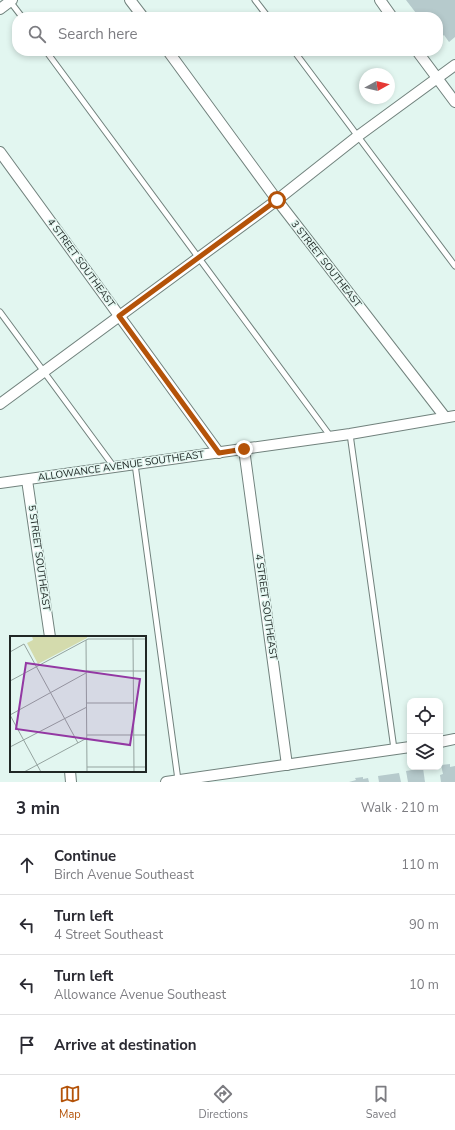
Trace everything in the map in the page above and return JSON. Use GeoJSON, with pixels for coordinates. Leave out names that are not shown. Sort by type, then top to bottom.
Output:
{"type":"FeatureCollection","features":[{"type":"Feature","properties":{"kind":"street"},"geometry":{"type":"LineString","coordinates":[[130,0],[139,12]]}},
{"type":"Feature","properties":{"kind":"street"},"geometry":{"type":"LineString","coordinates":[[380,0],[388,12]]}},
{"type":"Feature","properties":{"kind":"street"},"geometry":{"type":"LineString","coordinates":[[0,9],[11,1]]}},
{"type":"Feature","properties":{"kind":"street","name":"3 STREET SOUTHEAST"},"geometry":{"type":"LineString","coordinates":[[172,56],[277,200],[450,417]]}},
{"type":"Feature","properties":{"kind":"street"},"geometry":{"type":"LineString","coordinates":[[421,56],[455,102]]}},
{"type":"Feature","properties":{"kind":"street"},"geometry":{"type":"LineString","coordinates":[[0,404],[277,200],[358,136],[455,65]]}},
{"type":"Feature","properties":{"kind":"street","name":"4 STREET SOUTHEAST"},"geometry":{"type":"LineString","coordinates":[[0,152],[219,453]]}},
{"type":"Feature","properties":{"kind":"street","name":"ALLOWANCE AVENUE SOUTHEAST"},"geometry":{"type":"LineString","coordinates":[[2,480],[27,480],[114,468],[331,437],[450,417]]}},
{"type":"Feature","properties":{"kind":"street","name":"4 STREET SOUTHEAST"},"geometry":{"type":"LineString","coordinates":[[244,449],[287,765]]}},
{"type":"Feature","properties":{"kind":"street","name":"5 STREET SOUTHEAST"},"geometry":{"type":"LineString","coordinates":[[27,480],[50,636]]}},
{"type":"Feature","properties":{"kind":"street"},"geometry":{"type":"LineString","coordinates":[[443,741],[455,739]]}},
{"type":"Feature","properties":{"kind":"street"},"geometry":{"type":"LineString","coordinates":[[170,782],[407,748]]}},
{"type":"Feature","properties":{"kind":"street"},"geometry":{"type":"LineString","coordinates":[[70,772],[71,782]]}},
{"type":"Feature","properties":{"kind":"lane"},"geometry":{"type":"LineString","coordinates":[[255,0],[264,12]]}},
{"type":"Feature","properties":{"kind":"lane"},"geometry":{"type":"LineString","coordinates":[[11,1],[19,12]]}},
{"type":"Feature","properties":{"kind":"lane"},"geometry":{"type":"LineString","coordinates":[[50,56],[331,437]]}},
{"type":"Feature","properties":{"kind":"lane"},"geometry":{"type":"LineString","coordinates":[[298,56],[455,266]]}},
{"type":"Feature","properties":{"kind":"lane"},"geometry":{"type":"LineString","coordinates":[[0,312],[114,468]]}},
{"type":"Feature","properties":{"kind":"lane"},"geometry":{"type":"LineString","coordinates":[[350,434],[394,750]]}},
{"type":"Feature","properties":{"kind":"lane"},"geometry":{"type":"LineString","coordinates":[[135,464],[170,782]]}},
{"type":"Feature","properties":{"kind":"building"},"geometry":{"type":"Polygon","coordinates":[[[406,0],[455,0],[455,37],[449,42],[444,35],[443,36],[443,12],[415,12],[406,0]]]}},
{"type":"Feature","properties":{"kind":"building"},"geometry":{"type":"Polygon","coordinates":[[[450,764],[450,767],[455,766],[455,782],[441,782],[440,775],[443,774],[443,765],[450,764]]]}},
{"type":"Feature","properties":{"kind":"building"},"geometry":{"type":"Polygon","coordinates":[[[423,770],[425,782],[408,782],[406,771],[423,770]]]}},
{"type":"Feature","properties":{"kind":"building"},"geometry":{"type":"Polygon","coordinates":[[[399,773],[401,782],[379,782],[378,776],[399,773]]]}},
{"type":"Feature","properties":{"kind":"building"},"geometry":{"type":"Polygon","coordinates":[[[363,777],[363,779],[368,778],[369,782],[349,782],[356,780],[355,778],[363,777]]]}},
{"type":"Feature","properties":{"kind":"route"},"geometry":{"type":"LineString","coordinates":[[244,449],[219,453],[119,316],[277,200]]}}]}
